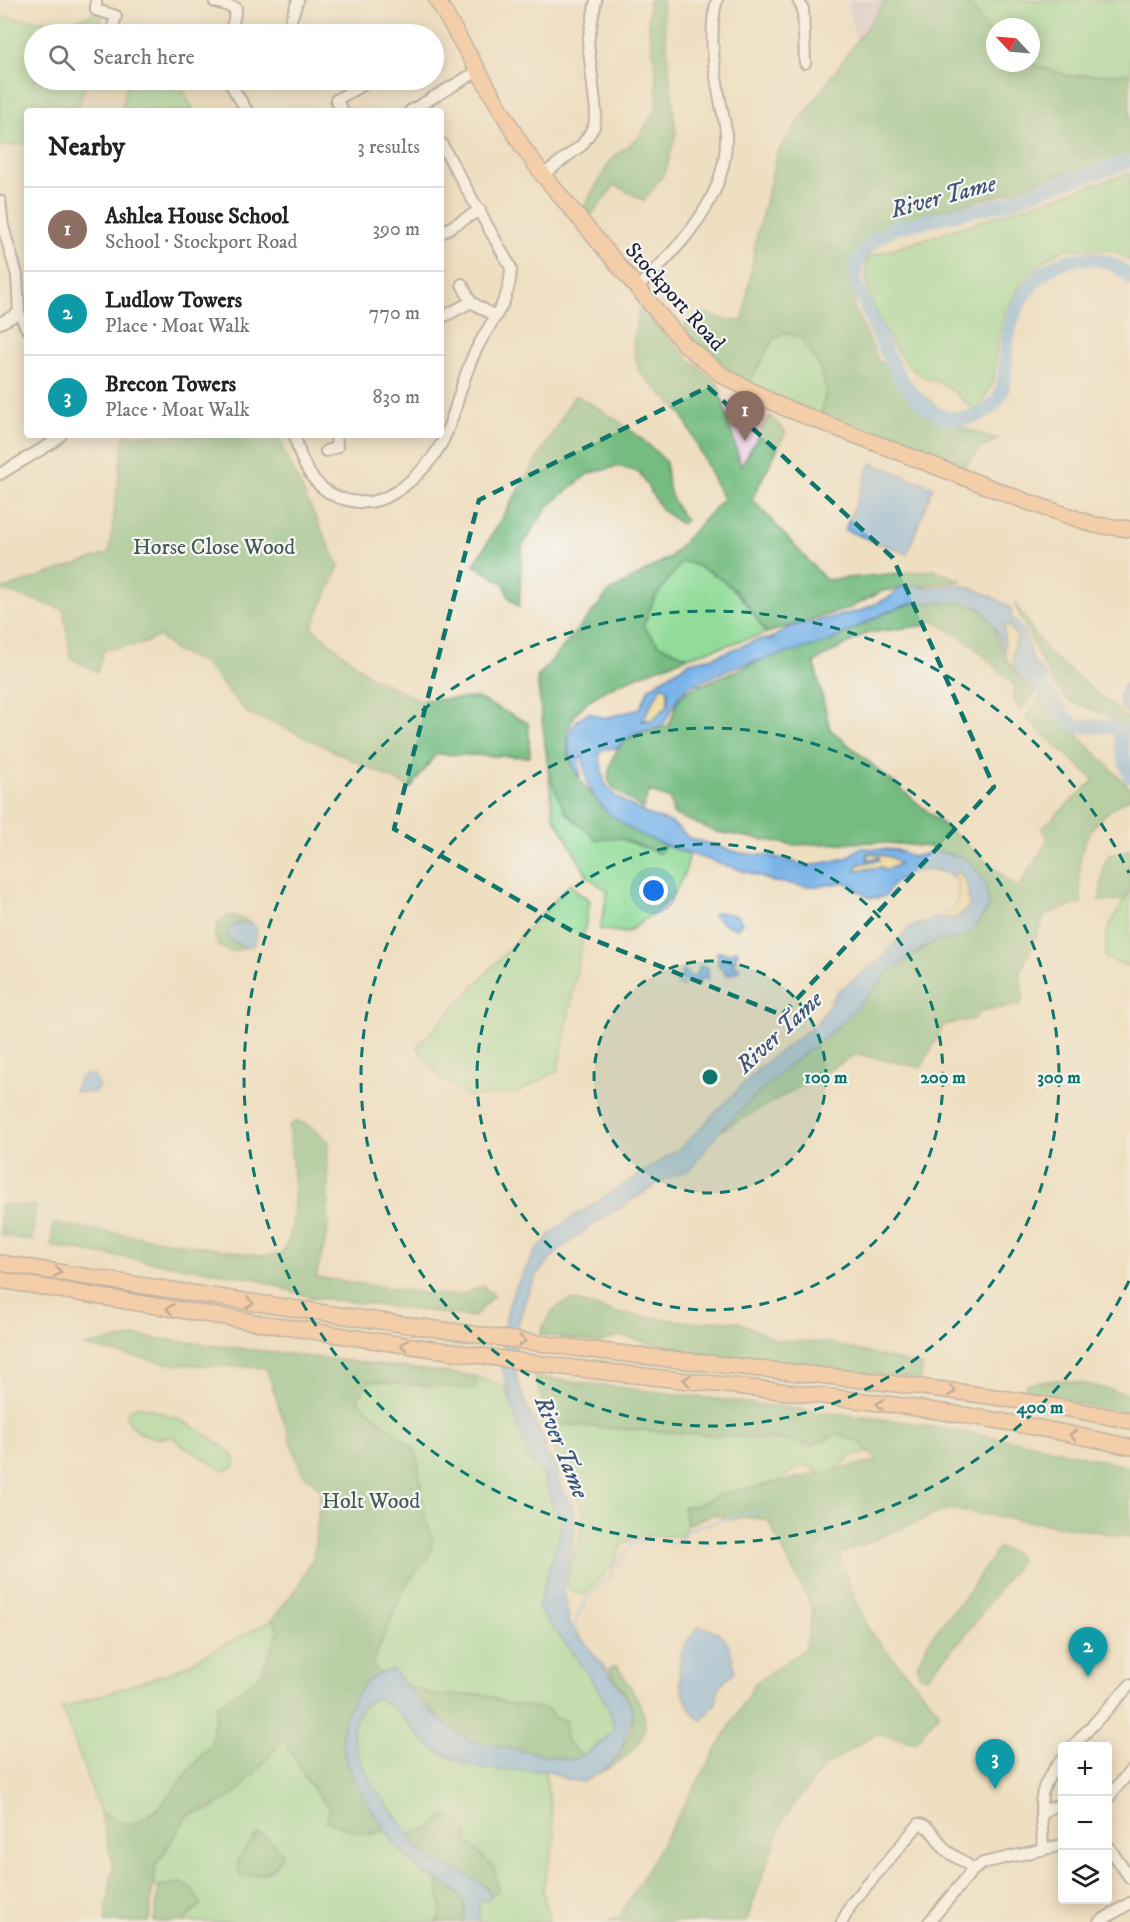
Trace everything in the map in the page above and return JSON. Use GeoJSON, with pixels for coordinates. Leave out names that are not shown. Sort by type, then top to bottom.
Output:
{"type":"FeatureCollection","features":[{"type":"Feature","properties":{"kind":"highway","name":"Stockport Road"},"geometry":{"type":"LineString","coordinates":[[437,0],[522,146],[543,175],[636,289],[684,344],[704,362],[765,400],[1065,516],[1095,525],[1130,529]]}},
{"type":"Feature","properties":{"kind":"highway"},"geometry":{"type":"LineString","coordinates":[[0,1263],[464,1333],[968,1393],[1130,1421]]}},
{"type":"Feature","properties":{"kind":"highway"},"geometry":{"type":"LineString","coordinates":[[0,1280],[281,1327],[462,1354],[765,1388],[963,1415],[1130,1447]]}},
{"type":"Feature","properties":{"kind":"street"},"geometry":{"type":"LineString","coordinates":[[96,0],[96,10],[116,16],[114,24]]}},
{"type":"Feature","properties":{"kind":"street"},"geometry":{"type":"LineString","coordinates":[[290,24],[298,0]]}},
{"type":"Feature","properties":{"kind":"street"},"geometry":{"type":"LineString","coordinates":[[543,175],[582,145],[594,127],[596,112],[588,42],[596,0]]}},
{"type":"Feature","properties":{"kind":"street"},"geometry":{"type":"LineString","coordinates":[[636,289],[687,236],[705,209],[720,174],[726,135],[713,58],[714,10],[717,0]]}},
{"type":"Feature","properties":{"kind":"street"},"geometry":{"type":"LineString","coordinates":[[798,0],[803,9],[805,63]]}},
{"type":"Feature","properties":{"kind":"street"},"geometry":{"type":"LineString","coordinates":[[215,2],[236,8],[233,24]]}},
{"type":"Feature","properties":{"kind":"street"},"geometry":{"type":"LineString","coordinates":[[419,108],[478,71]]}},
{"type":"Feature","properties":{"kind":"street"},"geometry":{"type":"LineString","coordinates":[[234,90],[245,108]]}},
{"type":"Feature","properties":{"kind":"street"},"geometry":{"type":"LineString","coordinates":[[341,108],[336,100],[354,90]]}},
{"type":"Feature","properties":{"kind":"street"},"geometry":{"type":"LineString","coordinates":[[296,438],[307,472],[329,494],[360,505],[390,496],[420,474],[438,453],[450,426],[474,353],[510,289],[511,268],[444,148]]}},
{"type":"Feature","properties":{"kind":"street"},"geometry":{"type":"LineString","coordinates":[[0,201],[6,256],[17,274],[19,314],[24,323]]}},
{"type":"Feature","properties":{"kind":"street"},"geometry":{"type":"LineString","coordinates":[[444,231],[480,210]]}},
{"type":"Feature","properties":{"kind":"street"},"geometry":{"type":"LineString","coordinates":[[462,284],[471,302],[495,316]]}},
{"type":"Feature","properties":{"kind":"street"},"geometry":{"type":"LineString","coordinates":[[444,316],[471,302]]}},
{"type":"Feature","properties":{"kind":"street"},"geometry":{"type":"LineString","coordinates":[[0,323],[19,314]]}},
{"type":"Feature","properties":{"kind":"street"},"geometry":{"type":"LineString","coordinates":[[0,474],[58,438]]}},
{"type":"Feature","properties":{"kind":"street"},"geometry":{"type":"LineString","coordinates":[[326,451],[337,447],[336,438]]}},
{"type":"Feature","properties":{"kind":"street"},"geometry":{"type":"LineString","coordinates":[[1077,1742],[1130,1685]]}},
{"type":"Feature","properties":{"kind":"street"},"geometry":{"type":"LineString","coordinates":[[1043,1850],[1040,1797],[1043,1785],[1058,1764]]}},
{"type":"Feature","properties":{"kind":"street"},"geometry":{"type":"LineString","coordinates":[[1109,1796],[1130,1771]]}},
{"type":"Feature","properties":{"kind":"street"},"geometry":{"type":"LineString","coordinates":[[1042,1815],[1050,1808],[1058,1806]]}},
{"type":"Feature","properties":{"kind":"street"},"geometry":{"type":"LineString","coordinates":[[842,1922],[852,1903],[919,1824],[925,1825],[944,1848],[965,1861],[973,1870]]}},
{"type":"Feature","properties":{"kind":"street"},"geometry":{"type":"LineString","coordinates":[[928,1922],[973,1870],[983,1863],[1058,1846]]}},
{"type":"Feature","properties":{"kind":"street"},"geometry":{"type":"LineString","coordinates":[[1110,1850],[1130,1878]]}},
{"type":"Feature","properties":{"kind":"street"},"geometry":{"type":"LineString","coordinates":[[1099,1922],[1130,1903]]}},
{"type":"Feature","properties":{"kind":"highlighted area"},"geometry":{"type":"Polygon","coordinates":[[[708,387],[893,558],[994,787],[782,1015],[574,932],[394,829],[479,500],[708,387]]]}},
{"type":"Feature","properties":{"kind":"shaded area"},"geometry":{"type":"Polygon","coordinates":[[[848,0],[886,0],[856,44],[848,0]]]}},
{"type":"Feature","properties":{"kind":"shaded area"},"geometry":{"type":"Polygon","coordinates":[[[719,389],[770,416],[741,467],[725,404],[719,389]]]}},
{"type":"Feature","properties":{"kind":"green space"},"geometry":{"type":"Polygon","coordinates":[[[649,0],[662,0],[676,134],[666,171],[644,201],[615,185],[591,215],[584,207],[611,159],[639,137],[657,105],[656,72],[648,25],[649,0]]]}},
{"type":"Feature","properties":{"kind":"green space"},"geometry":{"type":"Polygon","coordinates":[[[886,0],[966,0],[986,27],[986,72],[1040,72],[1040,67],[1070,76],[1130,73],[1130,159],[1047,178],[1015,191],[913,217],[870,235],[851,262],[854,306],[878,360],[966,429],[998,439],[982,448],[964,467],[821,414],[826,389],[819,366],[802,339],[784,332],[773,340],[748,385],[691,338],[684,326],[701,312],[725,320],[743,321],[757,234],[778,151],[886,0]]]}},
{"type":"Feature","properties":{"kind":"green space"},"geometry":{"type":"Polygon","coordinates":[[[966,0],[1130,0],[1130,73],[1070,76],[1040,67],[1040,18],[986,18],[986,27],[966,0]]]}},
{"type":"Feature","properties":{"kind":"green space"},"geometry":{"type":"Polygon","coordinates":[[[93,14],[102,17],[100,24],[24,24],[24,90],[83,90],[79,108],[24,108],[24,143],[0,146],[0,17],[59,21],[93,14]]]}},
{"type":"Feature","properties":{"kind":"green space"},"geometry":{"type":"Polygon","coordinates":[[[126,90],[183,90],[192,108],[122,108],[126,90]]]}},
{"type":"Feature","properties":{"kind":"green space"},"geometry":{"type":"Polygon","coordinates":[[[1130,173],[1130,261],[1116,251],[1066,248],[1047,258],[1025,278],[1006,311],[998,336],[994,381],[977,410],[970,407],[947,387],[912,369],[904,360],[886,332],[871,298],[866,268],[869,257],[1130,173]]]}},
{"type":"Feature","properties":{"kind":"green space"},"geometry":{"type":"Polygon","coordinates":[[[639,308],[689,359],[718,384],[741,466],[770,416],[786,432],[752,499],[826,580],[934,570],[963,581],[882,591],[850,608],[766,633],[750,608],[732,587],[710,572],[682,561],[654,599],[643,626],[659,645],[688,657],[599,694],[582,706],[572,720],[568,734],[568,749],[572,764],[591,794],[618,819],[666,846],[659,853],[619,838],[596,840],[565,811],[549,775],[537,678],[609,592],[670,557],[723,499],[682,414],[639,371],[633,345],[639,308]]]}},
{"type":"Feature","properties":{"kind":"green space"},"geometry":{"type":"Polygon","coordinates":[[[784,332],[803,339],[819,366],[826,389],[821,414],[748,385],[773,340],[784,332]]]}},
{"type":"Feature","properties":{"kind":"green space"},"geometry":{"type":"Polygon","coordinates":[[[575,395],[624,425],[666,462],[670,493],[686,520],[681,524],[661,509],[640,473],[618,466],[588,474],[548,506],[522,546],[519,607],[508,596],[505,584],[474,565],[575,395]]]}},
{"type":"Feature","properties":{"kind":"green space","name":"Horse Close Wood"},"geometry":{"type":"Polygon","coordinates":[[[124,438],[281,438],[284,452],[339,566],[312,628],[370,676],[419,700],[477,698],[528,723],[530,757],[436,754],[411,788],[279,725],[247,713],[204,663],[175,651],[159,636],[142,644],[104,650],[97,672],[71,658],[63,609],[0,590],[109,553],[124,438]]]}},
{"type":"Feature","properties":{"kind":"green space"},"geometry":{"type":"Polygon","coordinates":[[[682,560],[697,565],[721,579],[740,597],[766,633],[688,657],[659,645],[643,626],[654,599],[682,560]]]}},
{"type":"Feature","properties":{"kind":"green space"},"geometry":{"type":"Polygon","coordinates":[[[962,602],[975,606],[990,619],[1007,662],[1035,694],[1021,711],[1013,699],[1015,686],[971,644],[933,620],[927,625],[867,633],[814,662],[830,729],[1018,888],[1048,840],[1042,828],[1094,780],[1025,717],[1040,698],[1130,788],[1130,798],[1114,807],[1102,818],[1085,841],[1080,869],[1082,903],[1046,914],[1020,973],[1023,995],[1021,1005],[980,1011],[974,1019],[944,1025],[921,1068],[857,1054],[719,1132],[776,1076],[839,1026],[859,1002],[898,964],[936,941],[949,940],[975,928],[986,912],[987,893],[984,881],[972,864],[952,854],[937,852],[931,847],[877,842],[794,845],[717,832],[673,814],[670,799],[649,791],[643,809],[614,789],[608,779],[615,753],[621,745],[637,735],[669,725],[679,698],[689,690],[764,659],[828,642],[887,612],[913,603],[962,602]]]}},
{"type":"Feature","properties":{"kind":"green space"},"geometry":{"type":"Polygon","coordinates":[[[1014,602],[1048,653],[1130,720],[1130,733],[1115,720],[1069,700],[1062,694],[1038,655],[1014,602]]]}},
{"type":"Feature","properties":{"kind":"green space"},"geometry":{"type":"Polygon","coordinates":[[[549,775],[565,811],[596,840],[619,838],[658,853],[666,846],[689,855],[686,870],[675,892],[659,909],[626,933],[600,929],[608,891],[588,877],[553,814],[549,775]]]}},
{"type":"Feature","properties":{"kind":"green space"},"geometry":{"type":"Polygon","coordinates":[[[1130,849],[1130,890],[1124,900],[1099,901],[1104,864],[1109,855],[1130,849]]]}},
{"type":"Feature","properties":{"kind":"green space"},"geometry":{"type":"Polygon","coordinates":[[[571,883],[578,893],[590,900],[558,1071],[516,1093],[468,1097],[440,1078],[417,1047],[571,883]]]}},
{"type":"Feature","properties":{"kind":"green space"},"geometry":{"type":"Polygon","coordinates":[[[1130,890],[1130,967],[1105,958],[1107,931],[1130,890]]]}},
{"type":"Feature","properties":{"kind":"green space"},"geometry":{"type":"Polygon","coordinates":[[[226,916],[234,916],[252,923],[236,924],[233,942],[245,948],[230,952],[218,946],[214,936],[218,924],[226,916]]]}},
{"type":"Feature","properties":{"kind":"green space"},"geometry":{"type":"Polygon","coordinates":[[[296,1121],[307,1124],[328,1140],[328,1231],[316,1277],[431,1294],[460,1295],[483,1286],[494,1295],[474,1317],[309,1297],[253,1278],[51,1246],[53,1223],[261,1256],[281,1254],[288,1242],[294,1210],[289,1126],[296,1121]]]}},
{"type":"Feature","properties":{"kind":"green space"},"geometry":{"type":"Polygon","coordinates":[[[0,1205],[36,1206],[32,1241],[0,1235],[0,1205]]]}},
{"type":"Feature","properties":{"kind":"green space"},"geometry":{"type":"Polygon","coordinates":[[[572,1300],[621,1314],[699,1323],[716,1320],[739,1322],[776,1340],[829,1343],[922,1366],[921,1379],[698,1355],[620,1336],[598,1343],[540,1335],[552,1313],[560,1305],[572,1300]]]}},
{"type":"Feature","properties":{"kind":"green space","name":"Holt Wood"},"geometry":{"type":"Polygon","coordinates":[[[137,1336],[474,1376],[477,1389],[369,1381],[357,1400],[416,1451],[425,1516],[433,1540],[429,1556],[406,1585],[372,1664],[379,1673],[363,1686],[353,1701],[344,1752],[355,1780],[385,1829],[362,1833],[326,1821],[330,1810],[305,1778],[284,1739],[233,1795],[206,1809],[188,1814],[155,1867],[149,1922],[105,1922],[113,1865],[100,1812],[131,1826],[158,1809],[211,1744],[217,1706],[261,1675],[279,1629],[272,1620],[297,1587],[313,1558],[321,1490],[301,1471],[266,1368],[171,1364],[82,1346],[137,1336]]]}},
{"type":"Feature","properties":{"kind":"green space"},"geometry":{"type":"Polygon","coordinates":[[[474,1376],[506,1387],[530,1461],[543,1474],[553,1507],[561,1517],[561,1537],[549,1567],[538,1608],[595,1685],[612,1717],[614,1730],[583,1757],[566,1740],[555,1717],[547,1709],[506,1703],[482,1694],[435,1696],[405,1684],[393,1670],[379,1673],[372,1664],[406,1585],[429,1556],[433,1540],[425,1516],[416,1451],[357,1400],[369,1381],[476,1389],[474,1376]]]}},
{"type":"Feature","properties":{"kind":"green space"},"geometry":{"type":"Polygon","coordinates":[[[535,1377],[905,1422],[1033,1444],[1130,1467],[1130,1537],[948,1509],[838,1555],[869,1631],[940,1712],[915,1743],[876,1733],[823,1768],[784,1818],[746,1922],[604,1922],[619,1918],[755,1683],[805,1649],[813,1610],[768,1520],[743,1517],[733,1520],[713,1514],[687,1525],[683,1507],[697,1505],[722,1494],[877,1461],[860,1442],[838,1434],[811,1446],[781,1440],[556,1424],[541,1399],[535,1377]]]}},
{"type":"Feature","properties":{"kind":"green space"},"geometry":{"type":"Polygon","coordinates":[[[1056,1380],[1130,1394],[1130,1413],[1024,1395],[1026,1384],[1056,1380]]]}},
{"type":"Feature","properties":{"kind":"green space"},"geometry":{"type":"Polygon","coordinates":[[[140,1406],[177,1419],[211,1438],[232,1455],[236,1462],[234,1467],[224,1471],[179,1443],[172,1436],[151,1437],[138,1431],[128,1421],[126,1415],[129,1410],[140,1406]]]}},
{"type":"Feature","properties":{"kind":"green space"},"geometry":{"type":"Polygon","coordinates":[[[563,1425],[781,1440],[811,1446],[838,1434],[860,1442],[871,1453],[851,1455],[836,1471],[819,1475],[812,1467],[801,1465],[775,1484],[722,1494],[697,1505],[683,1507],[687,1525],[681,1536],[642,1536],[622,1544],[616,1561],[585,1595],[573,1592],[567,1586],[570,1567],[581,1535],[583,1508],[547,1436],[557,1433],[563,1425]]]}},
{"type":"Feature","properties":{"kind":"green space"},"geometry":{"type":"Polygon","coordinates":[[[998,1548],[1014,1552],[1020,1561],[966,1634],[927,1677],[919,1674],[917,1664],[930,1639],[970,1590],[998,1548]]]}},
{"type":"Feature","properties":{"kind":"green space"},"geometry":{"type":"Polygon","coordinates":[[[272,1620],[279,1629],[261,1675],[217,1706],[211,1744],[158,1809],[131,1826],[100,1812],[62,1708],[175,1671],[272,1620]]]}},
{"type":"Feature","properties":{"kind":"green space"},"geometry":{"type":"Polygon","coordinates":[[[617,1666],[637,1699],[645,1725],[642,1737],[635,1748],[603,1771],[624,1745],[633,1721],[632,1708],[609,1669],[617,1666]]]}},
{"type":"Feature","properties":{"kind":"green space"},"geometry":{"type":"Polygon","coordinates":[[[405,1684],[435,1696],[482,1694],[506,1703],[547,1709],[555,1717],[566,1720],[566,1740],[583,1757],[571,1760],[474,1742],[445,1724],[405,1684]]]}},
{"type":"Feature","properties":{"kind":"green space"},"geometry":{"type":"Polygon","coordinates":[[[375,1698],[392,1708],[425,1742],[444,1755],[472,1765],[545,1771],[555,1838],[543,1888],[549,1922],[479,1922],[479,1900],[486,1900],[498,1890],[484,1858],[467,1841],[467,1833],[444,1817],[431,1828],[410,1835],[374,1786],[362,1766],[355,1746],[353,1727],[359,1711],[375,1698]]]}},
{"type":"Feature","properties":{"kind":"green space"},"geometry":{"type":"Polygon","coordinates":[[[284,1739],[305,1778],[330,1810],[326,1821],[372,1835],[385,1829],[421,1871],[437,1881],[442,1910],[436,1922],[183,1922],[201,1904],[155,1886],[155,1867],[188,1814],[211,1810],[284,1739]]]}},
{"type":"Feature","properties":{"kind":"green space"},"geometry":{"type":"Polygon","coordinates":[[[444,1817],[449,1817],[466,1829],[467,1841],[495,1869],[498,1891],[491,1896],[487,1887],[431,1859],[414,1844],[410,1835],[431,1828],[444,1817]]]}},
{"type":"Feature","properties":{"kind":"green space"},"geometry":{"type":"Polygon","coordinates":[[[258,1833],[269,1839],[282,1854],[271,1870],[242,1877],[237,1870],[238,1859],[258,1833]]]}},
{"type":"Feature","properties":{"kind":"green space"},"geometry":{"type":"Polygon","coordinates":[[[437,1881],[460,1897],[465,1908],[463,1922],[436,1922],[442,1910],[437,1881]]]}},
{"type":"Feature","properties":{"kind":"green space"},"geometry":{"type":"Polygon","coordinates":[[[180,1883],[193,1889],[201,1904],[183,1922],[154,1922],[159,1886],[180,1883]]]}},
{"type":"Feature","properties":{"kind":"sand"},"geometry":{"type":"Polygon","coordinates":[[[1006,623],[1017,636],[1013,651],[1014,669],[1007,659],[1004,647],[1006,623]]]}},
{"type":"Feature","properties":{"kind":"sand"},"geometry":{"type":"Polygon","coordinates":[[[662,685],[668,690],[668,705],[652,720],[642,720],[662,685]]]}},
{"type":"Feature","properties":{"kind":"sand"},"geometry":{"type":"Polygon","coordinates":[[[868,854],[891,857],[900,864],[891,868],[856,870],[858,864],[880,860],[879,857],[868,860],[868,854]]]}},
{"type":"Feature","properties":{"kind":"sand"},"geometry":{"type":"Polygon","coordinates":[[[959,871],[968,886],[969,908],[951,920],[937,918],[953,907],[958,899],[957,879],[952,876],[959,871]]]}},
{"type":"Feature","properties":{"kind":"water"},"geometry":{"type":"Polygon","coordinates":[[[871,463],[933,487],[907,554],[845,530],[871,463]]]}},
{"type":"Feature","properties":{"kind":"water"},"geometry":{"type":"Polygon","coordinates":[[[964,586],[1011,608],[1011,616],[1023,631],[1033,661],[1047,677],[1035,692],[1021,673],[1018,675],[1013,665],[1017,636],[1009,624],[1004,624],[1005,654],[997,630],[981,608],[962,602],[913,603],[886,612],[828,642],[735,667],[688,687],[680,694],[663,725],[632,735],[617,748],[603,749],[599,754],[604,782],[616,797],[644,813],[672,823],[689,838],[740,853],[771,856],[808,866],[847,858],[860,848],[897,850],[912,857],[937,852],[962,857],[972,864],[984,881],[989,905],[975,928],[966,935],[936,941],[909,956],[885,976],[839,1026],[790,1064],[746,1104],[719,1132],[690,1170],[662,1181],[591,1226],[558,1251],[540,1271],[529,1289],[516,1330],[515,1371],[525,1403],[545,1443],[545,1453],[555,1463],[561,1489],[570,1499],[574,1515],[575,1529],[564,1588],[569,1623],[616,1682],[629,1702],[633,1715],[619,1755],[603,1771],[583,1782],[565,1779],[549,1771],[485,1769],[466,1764],[431,1747],[387,1703],[376,1698],[360,1711],[354,1727],[355,1746],[363,1766],[374,1786],[410,1835],[415,1846],[435,1862],[474,1879],[484,1886],[491,1896],[486,1900],[479,1900],[479,1922],[463,1922],[465,1905],[463,1900],[450,1887],[421,1871],[399,1848],[387,1833],[356,1782],[344,1752],[342,1738],[345,1718],[361,1689],[380,1673],[393,1670],[417,1700],[445,1724],[474,1742],[571,1760],[589,1752],[614,1730],[612,1717],[595,1685],[538,1608],[562,1527],[561,1517],[553,1507],[546,1479],[530,1461],[518,1427],[503,1370],[504,1329],[513,1292],[535,1252],[555,1230],[682,1147],[761,1066],[816,1024],[838,991],[877,962],[910,927],[937,918],[958,918],[969,908],[968,886],[959,871],[952,876],[943,872],[924,870],[914,872],[897,881],[886,896],[873,898],[865,896],[845,883],[802,886],[774,882],[649,838],[625,825],[605,810],[589,787],[582,756],[579,759],[580,779],[570,752],[570,734],[573,726],[589,713],[605,718],[640,709],[649,688],[690,662],[714,657],[760,639],[771,639],[790,627],[860,611],[890,597],[902,587],[964,586]],[[662,685],[642,721],[652,720],[668,705],[668,690],[662,685]],[[867,854],[868,860],[879,857],[880,860],[858,864],[856,870],[882,867],[886,870],[900,864],[891,857],[867,854]]]}},
{"type":"Feature","properties":{"kind":"water"},"geometry":{"type":"Polygon","coordinates":[[[1130,682],[1130,714],[1122,709],[1118,697],[1123,686],[1130,682]]]}},
{"type":"Feature","properties":{"kind":"water"},"geometry":{"type":"Polygon","coordinates":[[[719,912],[738,916],[742,922],[737,928],[725,925],[713,914],[719,912]]]}},
{"type":"Feature","properties":{"kind":"water"},"geometry":{"type":"Polygon","coordinates":[[[252,923],[257,929],[255,944],[245,948],[227,937],[229,928],[236,924],[252,923]]]}},
{"type":"Feature","properties":{"kind":"water"},"geometry":{"type":"Polygon","coordinates":[[[735,950],[738,951],[733,965],[739,967],[738,972],[726,975],[719,967],[717,952],[729,954],[735,950]]]}},
{"type":"Feature","properties":{"kind":"water"},"geometry":{"type":"Polygon","coordinates":[[[700,966],[708,968],[708,979],[698,979],[700,986],[684,983],[682,984],[685,990],[675,983],[681,980],[682,970],[694,978],[700,966]]]}},
{"type":"Feature","properties":{"kind":"water"},"geometry":{"type":"Polygon","coordinates":[[[84,1075],[94,1075],[99,1087],[93,1093],[74,1091],[80,1078],[84,1075]]]}},
{"type":"Feature","properties":{"kind":"water"},"geometry":{"type":"Polygon","coordinates":[[[699,1627],[716,1632],[726,1641],[732,1654],[735,1672],[719,1686],[716,1703],[701,1721],[686,1700],[680,1673],[684,1647],[699,1627]]]}},
{"type":"Feature","properties":{"kind":"waterway","name":"River Tame"},"geometry":{"type":"LineString","coordinates":[[1130,162],[1048,187],[1007,203],[894,228],[872,242],[862,253],[854,276],[886,351],[906,386],[934,413],[951,419],[976,416],[996,402],[1003,388],[1007,344],[1014,314],[1021,300],[1040,276],[1066,261],[1088,259],[1114,265],[1130,278]]}},
{"type":"Feature","properties":{"kind":"waterway","name":"River Tame"},"geometry":{"type":"LineString","coordinates":[[1029,671],[1067,719],[1077,727],[1109,726],[1120,731],[1123,753],[1130,776]]}},
{"type":"Feature","properties":{"kind":"waterway"},"geometry":{"type":"LineString","coordinates":[[662,1540],[671,1544],[682,1540],[686,1530],[763,1509]]}},
{"type":"Feature","properties":{"kind":"waterway"},"geometry":{"type":"LineString","coordinates":[[573,1632],[578,1615],[587,1600],[598,1586],[612,1575],[612,1569],[617,1566],[629,1548],[641,1541],[651,1539]]}},
{"type":"Feature","properties":{"kind":"place","name":"Ashlea House School"},"geometry":{"type":"Point","coordinates":[745,441]}},
{"type":"Feature","properties":{"kind":"place","name":"Ludlow Towers"},"geometry":{"type":"Point","coordinates":[1088,1677]}},
{"type":"Feature","properties":{"kind":"place","name":"Brecon Towers"},"geometry":{"type":"Point","coordinates":[995,1789]}}]}
